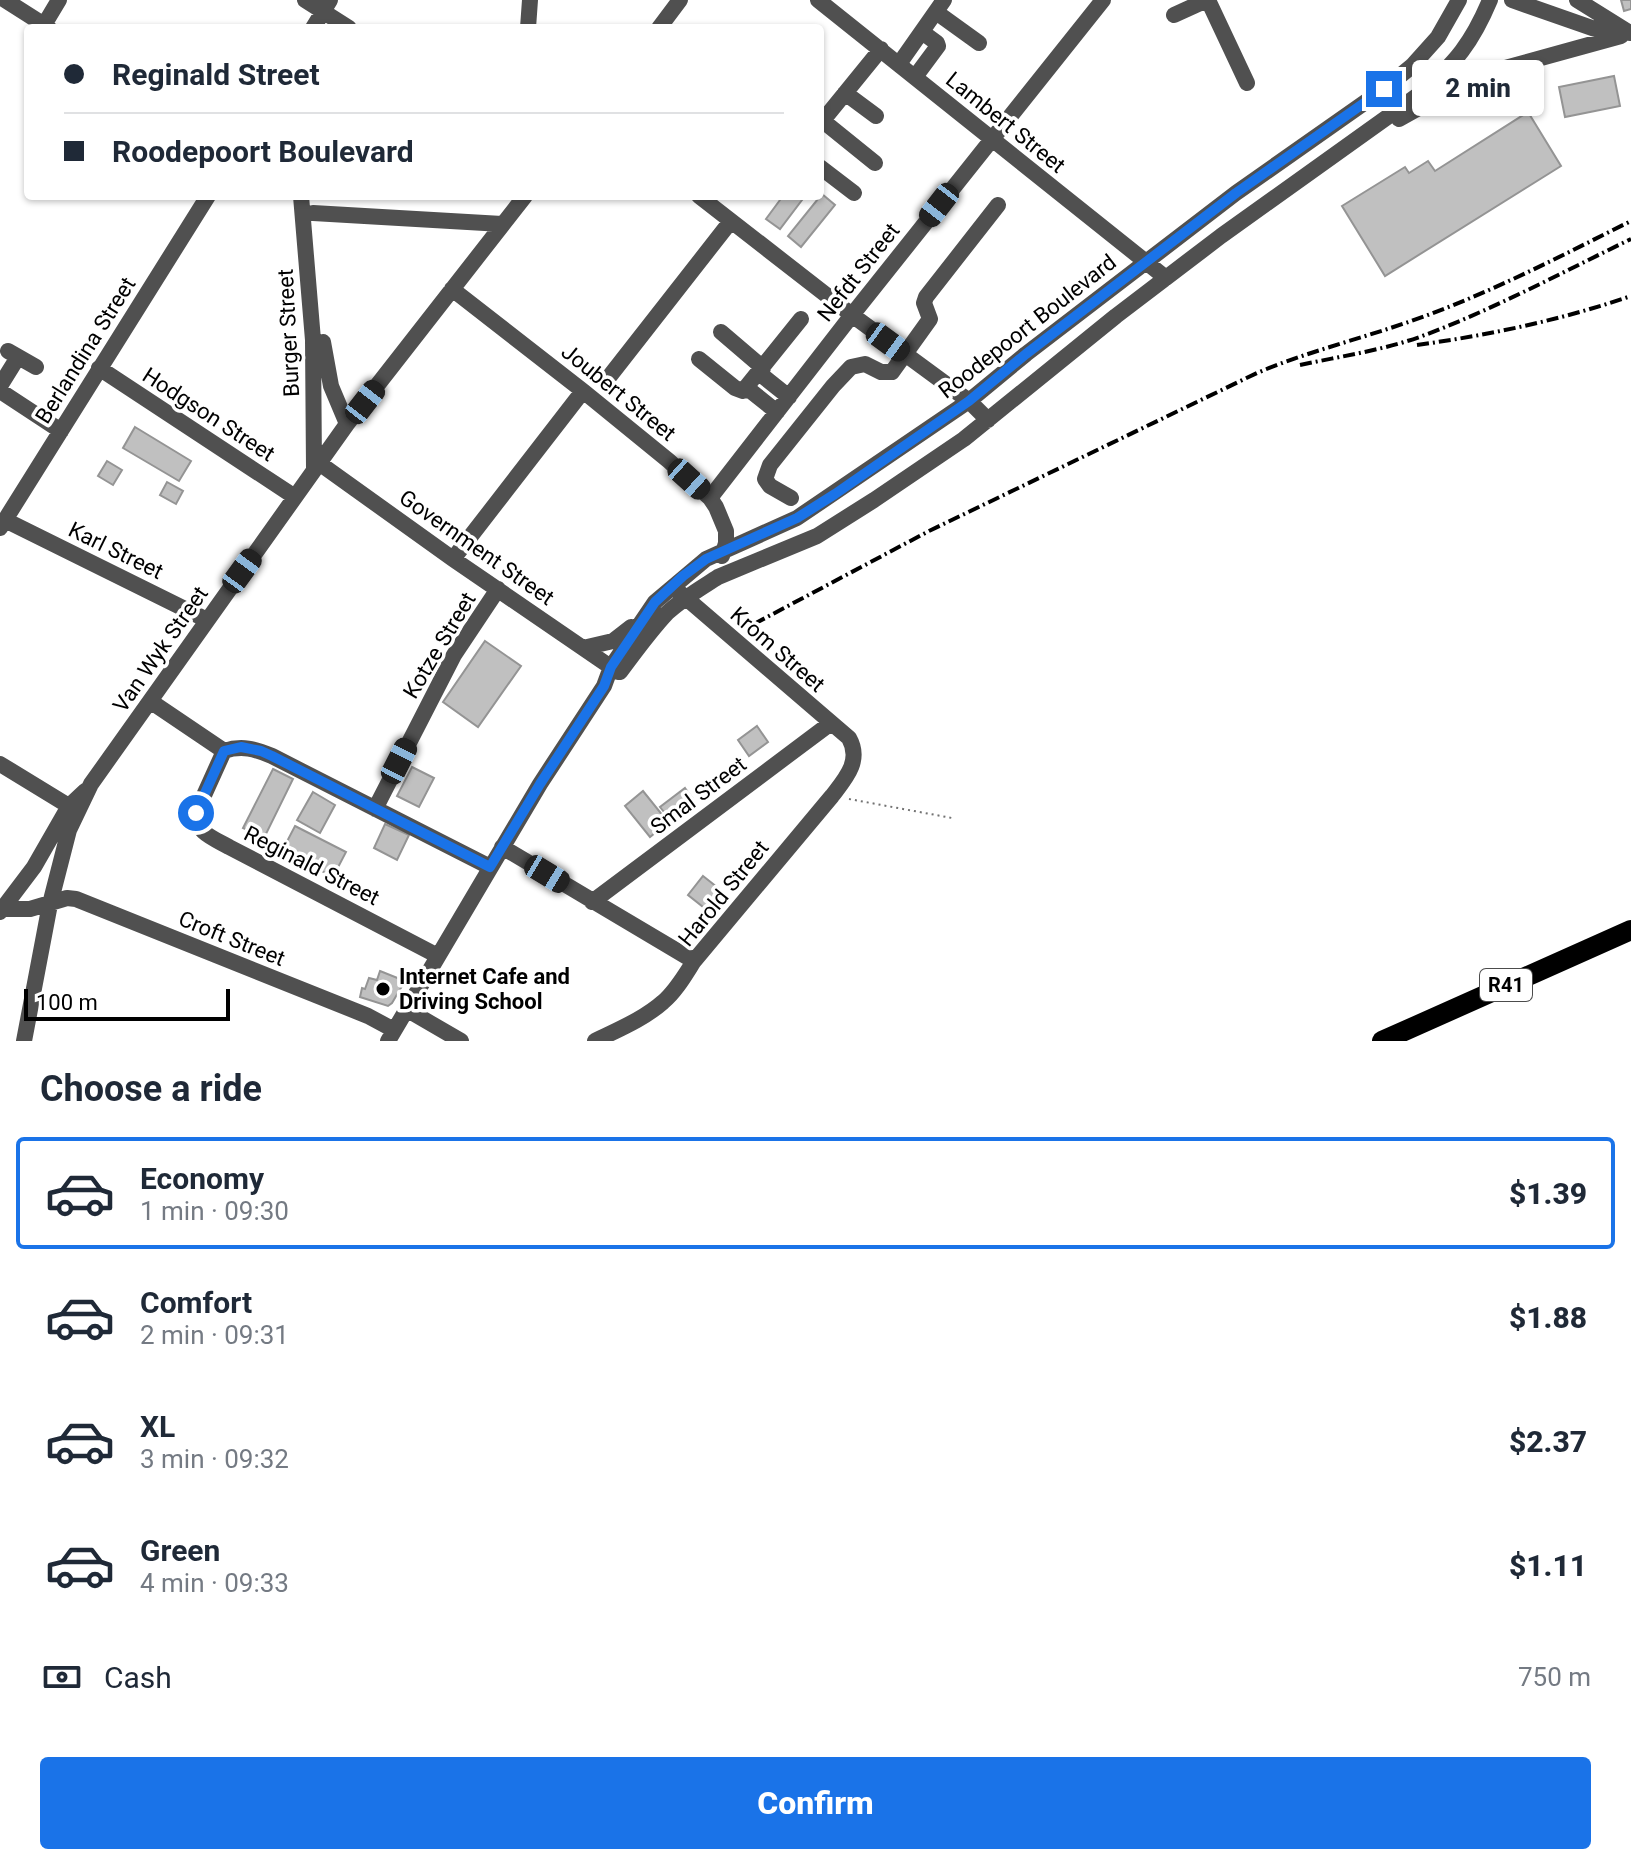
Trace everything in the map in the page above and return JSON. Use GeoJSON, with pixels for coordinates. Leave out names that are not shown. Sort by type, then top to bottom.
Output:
{"type":"FeatureCollection","features":[{"type":"Feature","properties":{"kind":"main road","name":"R41"},"geometry":{"type":"LineString","coordinates":[[1382,1041],[1631,930]]}},
{"type":"Feature","properties":{"kind":"street"},"geometry":{"type":"LineString","coordinates":[[5,0],[43,24]]}},
{"type":"Feature","properties":{"kind":"street"},"geometry":{"type":"LineString","coordinates":[[47,24],[59,0]]}},
{"type":"Feature","properties":{"kind":"street"},"geometry":{"type":"LineString","coordinates":[[305,0],[326,6],[345,24]]}},
{"type":"Feature","properties":{"kind":"street"},"geometry":{"type":"LineString","coordinates":[[528,24],[530,0]]}},
{"type":"Feature","properties":{"kind":"street"},"geometry":{"type":"LineString","coordinates":[[662,24],[680,0]]}},
{"type":"Feature","properties":{"kind":"street","name":"Lambert Street"},"geometry":{"type":"LineString","coordinates":[[818,0],[1166,278]]}},
{"type":"Feature","properties":{"kind":"street","name":"Nefdt Street"},"geometry":{"type":"LineString","coordinates":[[710,498],[1103,0]]}},
{"type":"Feature","properties":{"kind":"street"},"geometry":{"type":"LineString","coordinates":[[1174,15],[1207,0],[1247,83]]}},
{"type":"Feature","properties":{"kind":"street","name":"Roodepoort Boulevard"},"geometry":{"type":"LineString","coordinates":[[615,670],[655,602],[706,559],[797,518],[969,401],[1236,193],[1384,89],[1438,37],[1459,0]]}},
{"type":"Feature","properties":{"kind":"street"},"geometry":{"type":"LineString","coordinates":[[391,1035],[540,784],[604,686],[670,611],[718,577],[817,536],[938,459],[1166,278],[1421,93],[1466,48],[1490,0]]}},
{"type":"Feature","properties":{"kind":"street"},"geometry":{"type":"LineString","coordinates":[[1512,0],[1592,28],[1628,35]]}},
{"type":"Feature","properties":{"kind":"street"},"geometry":{"type":"LineString","coordinates":[[1577,0],[1628,35]]}},
{"type":"Feature","properties":{"kind":"street"},"geometry":{"type":"LineString","coordinates":[[315,24],[326,6]]}},
{"type":"Feature","properties":{"kind":"street"},"geometry":{"type":"LineString","coordinates":[[899,64],[940,6],[979,43]]}},
{"type":"Feature","properties":{"kind":"street"},"geometry":{"type":"LineString","coordinates":[[915,77],[938,46],[922,32]]}},
{"type":"Feature","properties":{"kind":"street"},"geometry":{"type":"LineString","coordinates":[[1351,144],[1476,76],[1628,35]]}},
{"type":"Feature","properties":{"kind":"street"},"geometry":{"type":"LineString","coordinates":[[824,118],[881,49]]}},
{"type":"Feature","properties":{"kind":"street"},"geometry":{"type":"LineString","coordinates":[[845,93],[876,116]]}},
{"type":"Feature","properties":{"kind":"street"},"geometry":{"type":"LineString","coordinates":[[824,124],[875,163]]}},
{"type":"Feature","properties":{"kind":"street"},"geometry":{"type":"LineString","coordinates":[[824,170],[854,193]]}},
{"type":"Feature","properties":{"kind":"street","name":"Berlandina Street"},"geometry":{"type":"LineString","coordinates":[[3,524],[205,200]]}},
{"type":"Feature","properties":{"kind":"street","name":"Burger Street"},"geometry":{"type":"LineString","coordinates":[[301,200],[313,340],[317,466]]}},
{"type":"Feature","properties":{"kind":"street","name":"Burger Street"},"geometry":{"type":"LineString","coordinates":[[311,200],[323,354],[331,386],[347,424]]}},
{"type":"Feature","properties":{"kind":"street","name":"Van Wyk Street"},"geometry":{"type":"LineString","coordinates":[[0,910],[34,867],[347,424],[522,200]]}},
{"type":"Feature","properties":{"kind":"street"},"geometry":{"type":"LineString","coordinates":[[704,200],[969,401],[988,420]]}},
{"type":"Feature","properties":{"kind":"street"},"geometry":{"type":"LineString","coordinates":[[791,498],[770,486],[765,479],[770,465],[851,367],[865,364],[881,372],[892,372],[930,319],[924,303],[926,297],[998,205]]}},
{"type":"Feature","properties":{"kind":"street"},"geometry":{"type":"LineString","coordinates":[[313,213],[502,224]]}},
{"type":"Feature","properties":{"kind":"street"},"geometry":{"type":"LineString","coordinates":[[609,377],[731,221]]}},
{"type":"Feature","properties":{"kind":"street","name":"Joubert Street"},"geometry":{"type":"LineString","coordinates":[[452,289],[583,391],[710,498],[726,531],[718,577]]}},
{"type":"Feature","properties":{"kind":"street"},"geometry":{"type":"LineString","coordinates":[[699,359],[743,391],[801,319]]}},
{"type":"Feature","properties":{"kind":"street"},"geometry":{"type":"LineString","coordinates":[[721,332],[789,397]]}},
{"type":"Feature","properties":{"kind":"street"},"geometry":{"type":"LineString","coordinates":[[36,367],[13,354],[0,388],[61,431]]}},
{"type":"Feature","properties":{"kind":"street","name":"Hodgson Street"},"geometry":{"type":"LineString","coordinates":[[99,368],[295,497]]}},
{"type":"Feature","properties":{"kind":"street"},"geometry":{"type":"LineString","coordinates":[[747,388],[777,412]]}},
{"type":"Feature","properties":{"kind":"street"},"geometry":{"type":"LineString","coordinates":[[453,559],[583,391]]}},
{"type":"Feature","properties":{"kind":"street","name":"Government Street"},"geometry":{"type":"LineString","coordinates":[[317,466],[615,670]]}},
{"type":"Feature","properties":{"kind":"street","name":"Karl Street"},"geometry":{"type":"LineString","coordinates":[[3,524],[207,620]]}},
{"type":"Feature","properties":{"kind":"street"},"geometry":{"type":"LineString","coordinates":[[723,550],[754,554],[784,550]]}},
{"type":"Feature","properties":{"kind":"street","name":"Krom Street"},"geometry":{"type":"LineString","coordinates":[[673,586],[849,738],[853,746]]}},
{"type":"Feature","properties":{"kind":"street","name":"Kotze Street"},"geometry":{"type":"LineString","coordinates":[[375,809],[454,655],[498,589]]}},
{"type":"Feature","properties":{"kind":"street"},"geometry":{"type":"LineString","coordinates":[[583,648],[613,641],[628,631],[655,602]]}},
{"type":"Feature","properties":{"kind":"street"},"geometry":{"type":"LineString","coordinates":[[150,701],[224,751],[241,747],[261,751],[490,867]]}},
{"type":"Feature","properties":{"kind":"street","name":"Smal Street"},"geometry":{"type":"LineString","coordinates":[[592,902],[831,723]]}},
{"type":"Feature","properties":{"kind":"street","name":"Harold Street"},"geometry":{"type":"LineString","coordinates":[[595,1041],[663,1003],[694,961],[832,796],[851,769],[853,746]]}},
{"type":"Feature","properties":{"kind":"street","name":"Reginald Street"},"geometry":{"type":"LineString","coordinates":[[224,751],[196,813],[198,827],[229,847],[438,956]]}},
{"type":"Feature","properties":{"kind":"street"},"geometry":{"type":"LineString","coordinates":[[0,764],[74,809]]}},
{"type":"Feature","properties":{"kind":"street","name":"Van Wyk Street"},"geometry":{"type":"LineString","coordinates":[[24,1041],[50,904],[74,809]]}},
{"type":"Feature","properties":{"kind":"street"},"geometry":{"type":"LineString","coordinates":[[502,847],[694,961]]}},
{"type":"Feature","properties":{"kind":"street","name":"Croft Street"},"geometry":{"type":"LineString","coordinates":[[0,910],[30,909],[67,898],[76,899],[368,1016],[391,1035]]}},
{"type":"Feature","properties":{"kind":"street"},"geometry":{"type":"LineString","coordinates":[[406,1009],[461,1041]]}},
{"type":"Feature","properties":{"kind":"path"},"geometry":{"type":"LineString","coordinates":[[832,796],[952,818]]}},
{"type":"Feature","properties":{"kind":"building"},"geometry":{"type":"Polygon","coordinates":[[[1621,0],[1631,0],[1631,9],[1624,11],[1621,0]]]}},
{"type":"Feature","properties":{"kind":"building"},"geometry":{"type":"Polygon","coordinates":[[[1614,76],[1620,106],[1565,117],[1559,87],[1614,76]]]}},
{"type":"Feature","properties":{"kind":"building"},"geometry":{"type":"Polygon","coordinates":[[[1528,112],[1561,166],[1385,276],[1342,206],[1405,167],[1409,173],[1428,161],[1435,171],[1528,112]]]}},
{"type":"Feature","properties":{"kind":"building"},"geometry":{"type":"Polygon","coordinates":[[[824,196],[835,205],[801,247],[788,236],[817,200],[824,200],[824,196]]]}},
{"type":"Feature","properties":{"kind":"building"},"geometry":{"type":"Polygon","coordinates":[[[780,200],[802,200],[780,229],[766,219],[780,200]]]}},
{"type":"Feature","properties":{"kind":"building"},"geometry":{"type":"Polygon","coordinates":[[[135,427],[191,461],[179,481],[123,448],[135,427]]]}},
{"type":"Feature","properties":{"kind":"building"},"geometry":{"type":"Polygon","coordinates":[[[107,461],[122,470],[113,485],[98,476],[107,461]]]}},
{"type":"Feature","properties":{"kind":"building"},"geometry":{"type":"Polygon","coordinates":[[[167,482],[183,491],[176,504],[160,495],[167,482]]]}},
{"type":"Feature","properties":{"kind":"building"},"geometry":{"type":"Polygon","coordinates":[[[485,641],[521,666],[478,727],[443,702],[485,641]]]}},
{"type":"Feature","properties":{"kind":"building"},"geometry":{"type":"Polygon","coordinates":[[[757,726],[768,742],[749,756],[738,740],[757,726]]]}},
{"type":"Feature","properties":{"kind":"building"},"geometry":{"type":"Polygon","coordinates":[[[412,767],[434,778],[419,807],[397,796],[412,767]]]}},
{"type":"Feature","properties":{"kind":"building"},"geometry":{"type":"Polygon","coordinates":[[[273,769],[293,779],[264,838],[243,828],[273,769]]]}},
{"type":"Feature","properties":{"kind":"building"},"geometry":{"type":"Polygon","coordinates":[[[685,788],[693,799],[668,817],[660,807],[685,788]]]}},
{"type":"Feature","properties":{"kind":"building"},"geometry":{"type":"Polygon","coordinates":[[[643,791],[668,822],[650,837],[625,806],[643,791]]]}},
{"type":"Feature","properties":{"kind":"building"},"geometry":{"type":"Polygon","coordinates":[[[313,792],[335,805],[320,833],[297,820],[313,792]]]}},
{"type":"Feature","properties":{"kind":"building"},"geometry":{"type":"Polygon","coordinates":[[[385,824],[409,835],[397,860],[374,848],[385,824]]]}},
{"type":"Feature","properties":{"kind":"building"},"geometry":{"type":"Polygon","coordinates":[[[295,826],[346,852],[333,877],[282,851],[295,826]]]}},
{"type":"Feature","properties":{"kind":"building"},"geometry":{"type":"Polygon","coordinates":[[[703,876],[727,895],[712,914],[688,895],[703,876]]]}},
{"type":"Feature","properties":{"kind":"building","name":"Internet Cafe and Driving School"},"geometry":{"type":"Polygon","coordinates":[[[380,971],[405,981],[388,1006],[360,997],[369,978],[377,980],[380,971]]]}},
{"type":"Feature","properties":{"kind":"railway"},"geometry":{"type":"LineString","coordinates":[[754,624],[929,531],[1257,373],[1451,306],[1529,272],[1631,221]]}},
{"type":"Feature","properties":{"kind":"railway"},"geometry":{"type":"LineString","coordinates":[[1300,365],[1379,349],[1425,335],[1631,239]]}},
{"type":"Feature","properties":{"kind":"railway"},"geometry":{"type":"LineString","coordinates":[[1417,345],[1525,326],[1631,296]]}},
{"type":"Feature","properties":{"kind":"place","name":"Internet Cafe and Driving School"},"geometry":{"type":"Point","coordinates":[383,989]}},
{"type":"Feature","properties":{"kind":"route"},"geometry":{"type":"LineString","coordinates":[[196,813],[224,751],[249,748],[294,766],[490,867],[604,686],[611,667],[655,602],[683,576],[723,550],[797,518],[969,401],[1236,193],[1384,89]]}}]}
